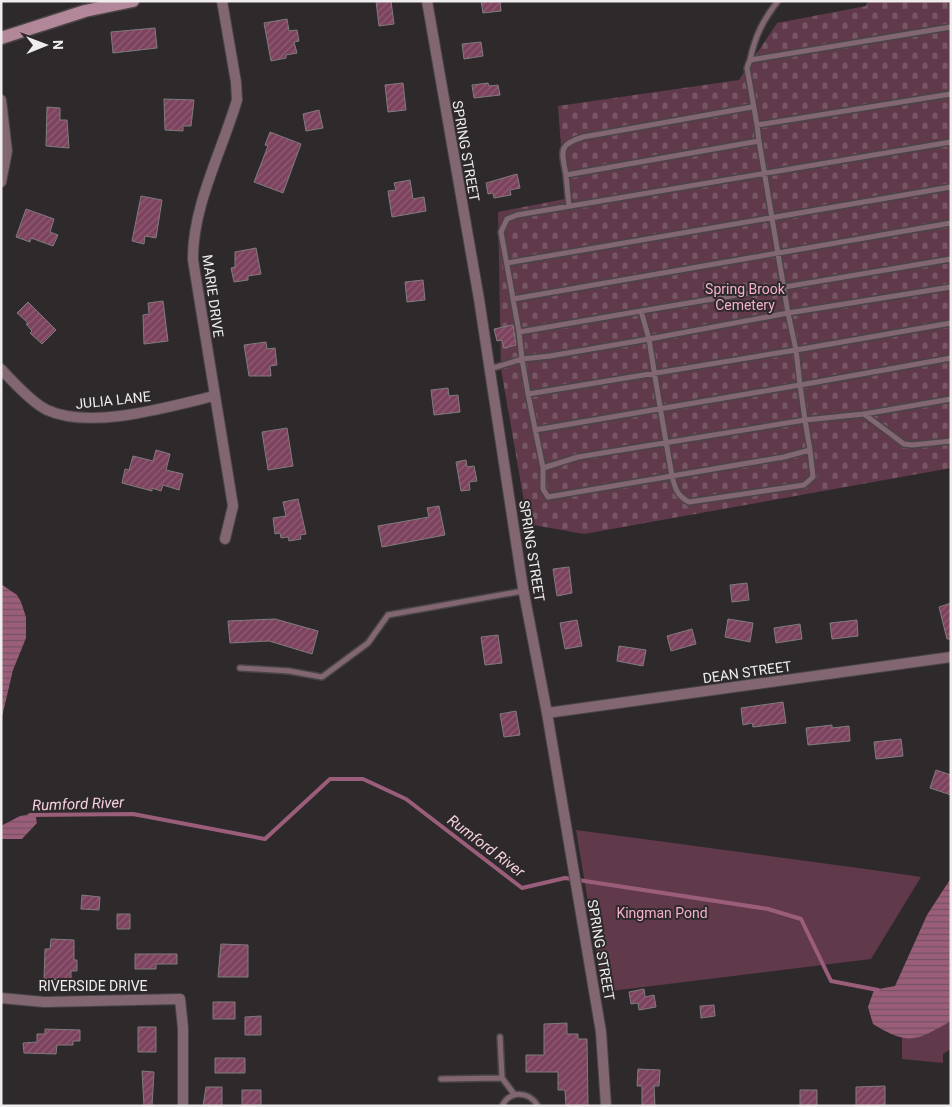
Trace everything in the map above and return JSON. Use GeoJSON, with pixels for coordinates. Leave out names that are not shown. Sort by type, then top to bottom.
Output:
{"type":"FeatureCollection","features":[{"type":"Feature","properties":{"kind":"street"},"geometry":{"type":"LineString","coordinates":[[1,38],[85,11],[133,1]]}},
{"type":"Feature","properties":{"kind":"street","name":"MARIE DRIVE"},"geometry":{"type":"LineString","coordinates":[[222,1],[236,82],[236,100],[197,218],[193,238],[193,260],[233,506],[225,539]]}},
{"type":"Feature","properties":{"kind":"street","name":"SPRING STREET"},"geometry":{"type":"LineString","coordinates":[[427,1],[490,369],[524,591],[547,713],[601,1032],[606,1106]]}},
{"type":"Feature","properties":{"kind":"street"},"geometry":{"type":"LineString","coordinates":[[1,100],[7,151],[1,182]]}},
{"type":"Feature","properties":{"kind":"street","name":"JULIA LANE"},"geometry":{"type":"LineString","coordinates":[[1,369],[44,409],[65,418],[88,418],[146,412],[214,396]]}},
{"type":"Feature","properties":{"kind":"street","name":"DEAN STREET"},"geometry":{"type":"LineString","coordinates":[[547,713],[951,657]]}},
{"type":"Feature","properties":{"kind":"street","name":"RIVERSIDE DRIVE"},"geometry":{"type":"LineString","coordinates":[[1,998],[44,1002],[180,999],[183,1106]]}},
{"type":"Feature","properties":{"kind":"lane"},"geometry":{"type":"LineString","coordinates":[[641,311],[649,339],[672,476],[676,492],[681,498],[689,502],[804,485],[813,477],[796,350],[763,174],[747,68],[755,36],[765,17],[778,1]]}},
{"type":"Feature","properties":{"kind":"lane"},"geometry":{"type":"LineString","coordinates":[[750,60],[951,27]]}},
{"type":"Feature","properties":{"kind":"lane"},"geometry":{"type":"LineString","coordinates":[[756,125],[951,94]]}},
{"type":"Feature","properties":{"kind":"lane"},"geometry":{"type":"LineString","coordinates":[[568,206],[566,175],[562,154],[563,147],[567,142],[583,137],[752,107]]}},
{"type":"Feature","properties":{"kind":"lane"},"geometry":{"type":"LineString","coordinates":[[566,175],[758,141]]}},
{"type":"Feature","properties":{"kind":"lane"},"geometry":{"type":"LineString","coordinates":[[810,450],[784,457],[553,498],[548,497],[543,490],[544,468],[528,394],[501,232],[507,219],[517,215],[951,142]]}},
{"type":"Feature","properties":{"kind":"lane"},"geometry":{"type":"LineString","coordinates":[[506,263],[951,188]]}},
{"type":"Feature","properties":{"kind":"lane"},"geometry":{"type":"LineString","coordinates":[[513,299],[951,223]]}},
{"type":"Feature","properties":{"kind":"lane"},"geometry":{"type":"LineString","coordinates":[[519,332],[951,259]]}},
{"type":"Feature","properties":{"kind":"lane"},"geometry":{"type":"LineString","coordinates":[[490,369],[522,359],[951,287]]}},
{"type":"Feature","properties":{"kind":"lane"},"geometry":{"type":"LineString","coordinates":[[528,394],[951,323]]}},
{"type":"Feature","properties":{"kind":"lane"},"geometry":{"type":"LineString","coordinates":[[535,430],[951,358]]}},
{"type":"Feature","properties":{"kind":"lane"},"geometry":{"type":"LineString","coordinates":[[544,468],[578,457],[666,442],[805,420],[864,414],[951,399]]}},
{"type":"Feature","properties":{"kind":"lane"},"geometry":{"type":"LineString","coordinates":[[864,414],[904,444],[951,440]]}},
{"type":"Feature","properties":{"kind":"lane"},"geometry":{"type":"LineString","coordinates":[[240,668],[288,671],[322,677],[368,643],[388,615],[524,591]]}},
{"type":"Feature","properties":{"kind":"lane"},"geometry":{"type":"LineString","coordinates":[[500,1037],[502,1078],[514,1094]]}},
{"type":"Feature","properties":{"kind":"lane"},"geometry":{"type":"LineString","coordinates":[[441,1079],[502,1078]]}},
{"type":"Feature","properties":{"kind":"lane"},"geometry":{"type":"LineString","coordinates":[[502,1106],[505,1100],[514,1094],[525,1094],[534,1100],[538,1106]]}},
{"type":"Feature","properties":{"kind":"green space","name":"Spring Brook Cemetery"},"geometry":{"type":"Polygon","coordinates":[[[868,1],[951,1],[951,468],[584,534],[528,524],[501,369],[498,212],[565,199],[558,106],[739,80],[777,23],[866,6],[868,1]]]}},
{"type":"Feature","properties":{"kind":"green space","name":"Kingman Pond"},"geometry":{"type":"Polygon","coordinates":[[[576,830],[921,877],[871,959],[603,992],[576,830]]]}},
{"type":"Feature","properties":{"kind":"green space"},"geometry":{"type":"Polygon","coordinates":[[[951,1018],[951,1049],[943,1054],[943,1063],[902,1059],[902,1038],[951,1018]]]}},
{"type":"Feature","properties":{"kind":"shaded area"},"geometry":{"type":"Polygon","coordinates":[[[1,584],[17,595],[21,602],[26,617],[26,638],[13,670],[1,721],[1,584]]]}},
{"type":"Feature","properties":{"kind":"shaded area"},"geometry":{"type":"Polygon","coordinates":[[[35,813],[37,823],[22,839],[1,839],[1,826],[20,816],[35,813]]]}},
{"type":"Feature","properties":{"kind":"shaded area"},"geometry":{"type":"Polygon","coordinates":[[[951,878],[951,1021],[920,1037],[904,1038],[895,1036],[873,1024],[868,1007],[874,990],[895,986],[927,915],[951,878]]]}},
{"type":"Feature","properties":{"kind":"building"},"geometry":{"type":"Polygon","coordinates":[[[376,1],[391,1],[394,24],[379,26],[376,1]]]}},
{"type":"Feature","properties":{"kind":"building"},"geometry":{"type":"Polygon","coordinates":[[[481,1],[500,1],[501,11],[483,13],[481,1]]]}},
{"type":"Feature","properties":{"kind":"building"},"geometry":{"type":"Polygon","coordinates":[[[287,19],[289,31],[297,30],[299,41],[294,42],[297,53],[286,55],[286,58],[271,61],[264,23],[287,19]]]}},
{"type":"Feature","properties":{"kind":"building"},"geometry":{"type":"Polygon","coordinates":[[[155,28],[157,48],[113,53],[111,32],[155,28]]]}},
{"type":"Feature","properties":{"kind":"building"},"geometry":{"type":"Polygon","coordinates":[[[481,42],[483,56],[464,59],[462,44],[481,42]]]}},
{"type":"Feature","properties":{"kind":"building"},"geometry":{"type":"Polygon","coordinates":[[[403,83],[406,110],[388,112],[385,85],[403,83]]]}},
{"type":"Feature","properties":{"kind":"building"},"geometry":{"type":"Polygon","coordinates":[[[488,83],[489,86],[498,85],[500,95],[474,98],[472,85],[488,83]]]}},
{"type":"Feature","properties":{"kind":"building"},"geometry":{"type":"Polygon","coordinates":[[[164,99],[194,100],[191,126],[183,126],[183,131],[165,130],[164,99]]]}},
{"type":"Feature","properties":{"kind":"building"},"geometry":{"type":"Polygon","coordinates":[[[47,107],[60,108],[60,120],[67,120],[69,148],[46,146],[47,107]]]}},
{"type":"Feature","properties":{"kind":"building"},"geometry":{"type":"Polygon","coordinates":[[[319,110],[323,128],[306,131],[303,114],[319,110]]]}},
{"type":"Feature","properties":{"kind":"building"},"geometry":{"type":"Polygon","coordinates":[[[270,132],[301,144],[283,193],[254,182],[268,146],[265,145],[270,132]]]}},
{"type":"Feature","properties":{"kind":"building"},"geometry":{"type":"Polygon","coordinates":[[[517,174],[520,188],[510,190],[511,195],[494,198],[493,193],[488,194],[486,183],[517,174]]]}},
{"type":"Feature","properties":{"kind":"building"},"geometry":{"type":"Polygon","coordinates":[[[410,180],[413,199],[424,197],[426,211],[392,217],[388,191],[396,190],[394,183],[410,180]]]}},
{"type":"Feature","properties":{"kind":"building"},"geometry":{"type":"Polygon","coordinates":[[[141,196],[162,200],[156,238],[145,236],[144,244],[132,241],[141,196]]]}},
{"type":"Feature","properties":{"kind":"building"},"geometry":{"type":"Polygon","coordinates":[[[26,209],[54,219],[50,232],[58,235],[53,246],[31,238],[30,242],[16,237],[26,209]]]}},
{"type":"Feature","properties":{"kind":"building"},"geometry":{"type":"Polygon","coordinates":[[[256,248],[261,274],[248,276],[248,280],[234,282],[231,268],[235,267],[235,252],[256,248]]]}},
{"type":"Feature","properties":{"kind":"building"},"geometry":{"type":"Polygon","coordinates":[[[423,280],[425,300],[407,302],[405,282],[423,280]]]}},
{"type":"Feature","properties":{"kind":"building"},"geometry":{"type":"Polygon","coordinates":[[[163,301],[168,341],[144,344],[143,315],[149,314],[148,303],[163,301]]]}},
{"type":"Feature","properties":{"kind":"building"},"geometry":{"type":"Polygon","coordinates":[[[28,302],[56,330],[42,344],[30,333],[32,331],[26,324],[28,323],[17,313],[28,302]]]}},
{"type":"Feature","properties":{"kind":"building"},"geometry":{"type":"Polygon","coordinates":[[[513,325],[516,345],[504,348],[502,340],[497,341],[494,329],[513,325]]]}},
{"type":"Feature","properties":{"kind":"building"},"geometry":{"type":"Polygon","coordinates":[[[266,342],[267,349],[275,348],[277,365],[270,366],[271,376],[249,376],[244,345],[266,342]]]}},
{"type":"Feature","properties":{"kind":"building"},"geometry":{"type":"Polygon","coordinates":[[[448,388],[449,396],[458,395],[460,412],[434,415],[431,390],[448,388]]]}},
{"type":"Feature","properties":{"kind":"building"},"geometry":{"type":"Polygon","coordinates":[[[287,428],[293,466],[268,470],[262,432],[287,428]]]}},
{"type":"Feature","properties":{"kind":"building"},"geometry":{"type":"Polygon","coordinates":[[[156,450],[170,454],[166,470],[183,474],[179,490],[163,485],[161,491],[152,488],[152,491],[122,483],[125,469],[129,470],[133,456],[153,461],[156,450]]]}},
{"type":"Feature","properties":{"kind":"building"},"geometry":{"type":"Polygon","coordinates":[[[466,460],[467,467],[474,466],[477,481],[469,482],[470,490],[461,491],[456,462],[466,460]]]}},
{"type":"Feature","properties":{"kind":"building"},"geometry":{"type":"Polygon","coordinates":[[[298,499],[306,534],[300,535],[301,539],[289,541],[288,537],[281,538],[280,533],[275,534],[273,518],[286,516],[283,502],[298,499]]]}},
{"type":"Feature","properties":{"kind":"building"},"geometry":{"type":"Polygon","coordinates":[[[439,506],[445,535],[382,547],[378,526],[429,517],[427,508],[439,506]]]}},
{"type":"Feature","properties":{"kind":"building"},"geometry":{"type":"Polygon","coordinates":[[[569,567],[572,593],[557,596],[553,569],[569,567]]]}},
{"type":"Feature","properties":{"kind":"building"},"geometry":{"type":"Polygon","coordinates":[[[747,583],[749,600],[732,602],[730,585],[747,583]]]}},
{"type":"Feature","properties":{"kind":"building"},"geometry":{"type":"Polygon","coordinates":[[[951,603],[951,639],[947,639],[939,607],[951,603]]]}},
{"type":"Feature","properties":{"kind":"building"},"geometry":{"type":"Polygon","coordinates":[[[275,619],[318,631],[312,654],[269,641],[230,643],[228,621],[275,619]]]}},
{"type":"Feature","properties":{"kind":"building"},"geometry":{"type":"Polygon","coordinates":[[[728,619],[753,623],[750,642],[725,637],[728,619]]]}},
{"type":"Feature","properties":{"kind":"building"},"geometry":{"type":"Polygon","coordinates":[[[577,620],[582,646],[565,649],[560,623],[577,620]]]}},
{"type":"Feature","properties":{"kind":"building"},"geometry":{"type":"Polygon","coordinates":[[[857,620],[858,636],[832,639],[830,623],[857,620]]]}},
{"type":"Feature","properties":{"kind":"building"},"geometry":{"type":"Polygon","coordinates":[[[800,624],[802,639],[776,643],[774,628],[800,624]]]}},
{"type":"Feature","properties":{"kind":"building"},"geometry":{"type":"Polygon","coordinates":[[[692,629],[696,644],[671,651],[667,636],[692,629]]]}},
{"type":"Feature","properties":{"kind":"building"},"geometry":{"type":"Polygon","coordinates":[[[498,635],[502,663],[485,665],[481,637],[498,635]]]}},
{"type":"Feature","properties":{"kind":"building"},"geometry":{"type":"Polygon","coordinates":[[[619,646],[646,650],[643,666],[617,661],[619,646]]]}},
{"type":"Feature","properties":{"kind":"building"},"geometry":{"type":"Polygon","coordinates":[[[783,702],[786,723],[753,727],[752,723],[743,725],[741,708],[783,702]]]}},
{"type":"Feature","properties":{"kind":"building"},"geometry":{"type":"Polygon","coordinates":[[[516,711],[520,735],[504,737],[500,714],[516,711]]]}},
{"type":"Feature","properties":{"kind":"building"},"geometry":{"type":"Polygon","coordinates":[[[832,725],[832,728],[849,726],[850,741],[808,745],[806,728],[832,725]]]}},
{"type":"Feature","properties":{"kind":"building"},"geometry":{"type":"Polygon","coordinates":[[[901,739],[903,756],[876,759],[874,742],[901,739]]]}},
{"type":"Feature","properties":{"kind":"building"},"geometry":{"type":"Polygon","coordinates":[[[936,770],[951,775],[951,795],[930,788],[936,770]]]}},
{"type":"Feature","properties":{"kind":"building"},"geometry":{"type":"Polygon","coordinates":[[[82,895],[100,897],[99,910],[81,909],[82,895]]]}},
{"type":"Feature","properties":{"kind":"building"},"geometry":{"type":"Polygon","coordinates":[[[117,914],[130,914],[130,929],[117,929],[117,914]]]}},
{"type":"Feature","properties":{"kind":"building"},"geometry":{"type":"Polygon","coordinates":[[[51,939],[74,940],[74,960],[77,960],[77,971],[71,971],[71,980],[44,979],[45,949],[50,949],[51,939]]]}},
{"type":"Feature","properties":{"kind":"building"},"geometry":{"type":"Polygon","coordinates":[[[221,944],[248,945],[248,977],[218,977],[221,944]]]}},
{"type":"Feature","properties":{"kind":"building"},"geometry":{"type":"Polygon","coordinates":[[[135,954],[177,954],[177,964],[156,964],[156,969],[135,969],[135,954]]]}},
{"type":"Feature","properties":{"kind":"building"},"geometry":{"type":"Polygon","coordinates":[[[644,989],[645,997],[654,995],[656,1007],[639,1010],[638,1003],[631,1004],[629,992],[644,989]]]}},
{"type":"Feature","properties":{"kind":"building"},"geometry":{"type":"Polygon","coordinates":[[[213,1002],[235,1002],[235,1019],[213,1019],[213,1002]]]}},
{"type":"Feature","properties":{"kind":"building"},"geometry":{"type":"Polygon","coordinates":[[[714,1005],[715,1016],[701,1018],[700,1006],[714,1005]]]}},
{"type":"Feature","properties":{"kind":"building"},"geometry":{"type":"Polygon","coordinates":[[[261,1016],[261,1035],[245,1035],[245,1017],[261,1016]]]}},
{"type":"Feature","properties":{"kind":"building"},"geometry":{"type":"Polygon","coordinates":[[[567,1023],[567,1034],[578,1034],[578,1039],[587,1039],[588,1106],[566,1106],[565,1090],[558,1090],[558,1072],[526,1072],[526,1055],[544,1055],[544,1024],[567,1023]]]}},
{"type":"Feature","properties":{"kind":"building"},"geometry":{"type":"Polygon","coordinates":[[[138,1027],[156,1027],[156,1052],[138,1052],[138,1027]]]}},
{"type":"Feature","properties":{"kind":"building"},"geometry":{"type":"Polygon","coordinates":[[[45,1029],[80,1030],[80,1041],[73,1041],[73,1045],[57,1045],[56,1054],[24,1053],[23,1043],[37,1042],[37,1034],[45,1034],[45,1029]]]}},
{"type":"Feature","properties":{"kind":"building"},"geometry":{"type":"Polygon","coordinates":[[[215,1058],[245,1058],[245,1073],[215,1073],[215,1058]]]}},
{"type":"Feature","properties":{"kind":"building"},"geometry":{"type":"Polygon","coordinates":[[[638,1069],[660,1070],[659,1086],[654,1086],[655,1106],[642,1106],[642,1086],[637,1086],[638,1069]]]}},
{"type":"Feature","properties":{"kind":"building"},"geometry":{"type":"Polygon","coordinates":[[[142,1071],[154,1072],[152,1106],[144,1106],[142,1071]]]}},
{"type":"Feature","properties":{"kind":"building"},"geometry":{"type":"Polygon","coordinates":[[[885,1086],[885,1106],[856,1106],[856,1087],[885,1086]]]}},
{"type":"Feature","properties":{"kind":"building"},"geometry":{"type":"Polygon","coordinates":[[[206,1087],[222,1087],[222,1106],[203,1106],[206,1087]]]}},
{"type":"Feature","properties":{"kind":"building"},"geometry":{"type":"Polygon","coordinates":[[[242,1090],[261,1090],[261,1106],[242,1106],[242,1090]]]}},
{"type":"Feature","properties":{"kind":"building"},"geometry":{"type":"Polygon","coordinates":[[[800,1090],[817,1090],[817,1106],[800,1106],[800,1090]]]}},
{"type":"Feature","properties":{"kind":"waterway","name":"Rumford River"},"geometry":{"type":"LineString","coordinates":[[30,815],[133,814],[265,839],[330,779],[363,779],[406,799],[522,888],[565,878],[768,909],[801,919],[831,981],[878,990]]}}]}
